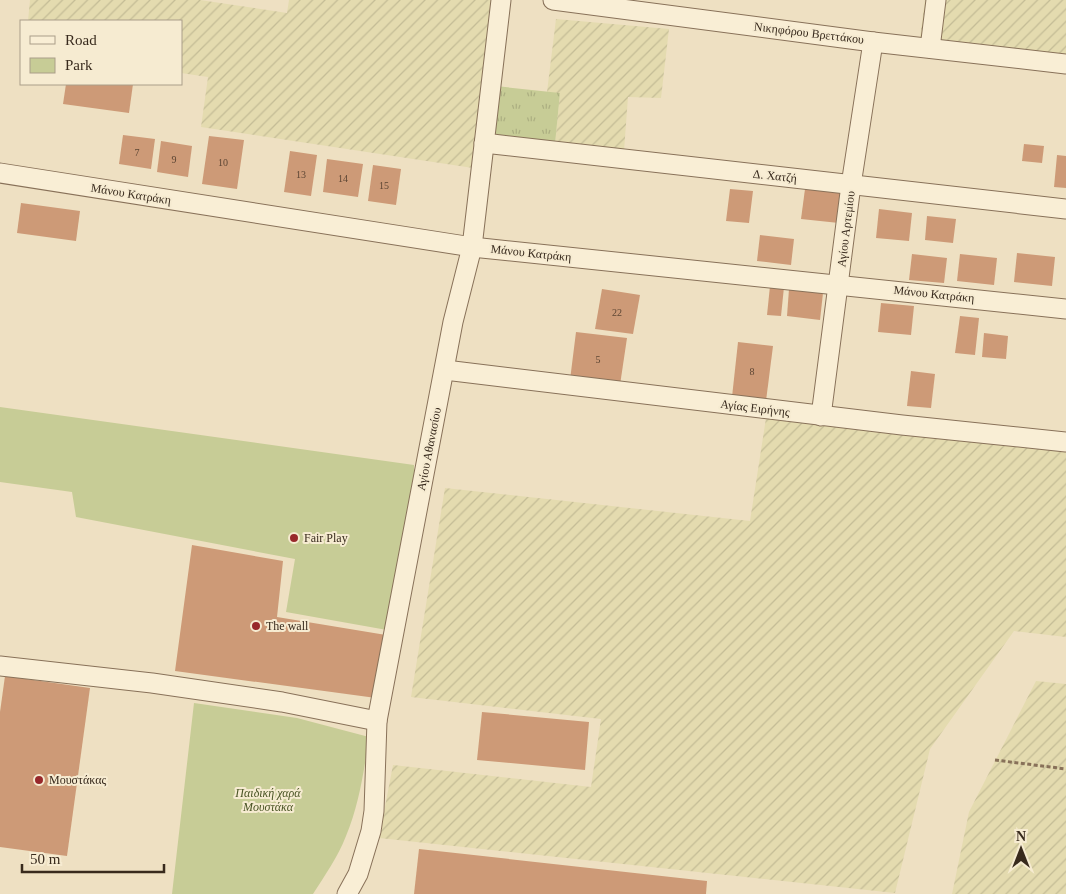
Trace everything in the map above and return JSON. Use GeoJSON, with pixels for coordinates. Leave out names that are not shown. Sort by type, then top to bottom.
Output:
{"type":"FeatureCollection","features":[{"type":"Feature","properties":{"kind":"street","name":"Αγίου Αθανασίου"},"geometry":{"type":"LineString","coordinates":[[347,894],[358,874],[371,831],[374,810],[377,721],[453,322],[472,247],[501,0]]}},
{"type":"Feature","properties":{"kind":"street","name":"Νικηφόρου Βρεττάκου"},"geometry":{"type":"LineString","coordinates":[[553,0],[873,42],[1066,64]]}},
{"type":"Feature","properties":{"kind":"street"},"geometry":{"type":"LineString","coordinates":[[930,48],[936,0]]}},
{"type":"Feature","properties":{"kind":"street","name":"Αγίου Αρτεμίου"},"geometry":{"type":"LineString","coordinates":[[821,416],[851,185],[873,42]]}},
{"type":"Feature","properties":{"kind":"street","name":"Δ. Χατζή"},"geometry":{"type":"LineString","coordinates":[[484,143],[1066,209]]}},
{"type":"Feature","properties":{"kind":"street","name":"Μάνου Κατράκη"},"geometry":{"type":"LineString","coordinates":[[0,173],[472,247],[1066,308]]}},
{"type":"Feature","properties":{"kind":"street","name":"Αγίας Ειρήνης"},"geometry":{"type":"LineString","coordinates":[[445,370],[821,416],[1066,442]]}},
{"type":"Feature","properties":{"kind":"street"},"geometry":{"type":"LineString","coordinates":[[0,666],[159,684],[282,702],[377,721]]}},
{"type":"Feature","properties":{"kind":"path"},"geometry":{"type":"LineString","coordinates":[[996,760],[1066,769]]}},
{"type":"Feature","properties":{"kind":"shaded area"},"geometry":{"type":"Polygon","coordinates":[[[30,0],[200,0],[287,13],[289,0],[498,0],[473,168],[201,127],[208,77],[182,73],[182,20],[28,20],[30,0]]]}},
{"type":"Feature","properties":{"kind":"shaded area"},"geometry":{"type":"Polygon","coordinates":[[[925,0],[1066,0],[1066,55],[920,37],[925,0]]]}},
{"type":"Feature","properties":{"kind":"shaded area"},"geometry":{"type":"Polygon","coordinates":[[[556,19],[669,29],[661,98],[628,97],[624,151],[555,144],[560,94],[547,92],[556,19]]]}},
{"type":"Feature","properties":{"kind":"shaded area"},"geometry":{"type":"Polygon","coordinates":[[[766,418],[1066,451],[1066,637],[1014,631],[930,749],[895,893],[379,838],[393,765],[591,787],[601,719],[411,697],[445,488],[750,521],[766,418]]]}},
{"type":"Feature","properties":{"kind":"shaded area"},"geometry":{"type":"Polygon","coordinates":[[[1036,681],[1066,684],[1066,894],[952,894],[969,812],[1036,681]]]}},
{"type":"Feature","properties":{"kind":"green space"},"geometry":{"type":"Polygon","coordinates":[[[486,85],[560,93],[555,144],[479,138],[486,85]]]}},
{"type":"Feature","properties":{"kind":"green space","name":"Fair Play"},"geometry":{"type":"Polygon","coordinates":[[[0,407],[414,465],[415,470],[387,630],[286,612],[295,559],[76,517],[72,492],[0,482],[0,407]]]}},
{"type":"Feature","properties":{"kind":"green space","name":"Παιδική χαρά Μουστάκα"},"geometry":{"type":"Polygon","coordinates":[[[194,703],[297,718],[369,737],[360,788],[351,824],[343,844],[313,894],[172,894],[194,703]]]}},
{"type":"Feature","properties":{"kind":"building"},"geometry":{"type":"Polygon","coordinates":[[[66,85],[133,85],[129,113],[63,104],[66,85]]]}},
{"type":"Feature","properties":{"kind":"building"},"geometry":{"type":"Polygon","coordinates":[[[123,135],[155,139],[151,169],[119,164],[123,135]]]}},
{"type":"Feature","properties":{"kind":"building"},"geometry":{"type":"Polygon","coordinates":[[[209,136],[244,140],[237,189],[202,184],[209,136]]]}},
{"type":"Feature","properties":{"kind":"building"},"geometry":{"type":"Polygon","coordinates":[[[161,141],[192,146],[188,177],[157,172],[161,141]]]}},
{"type":"Feature","properties":{"kind":"building"},"geometry":{"type":"Polygon","coordinates":[[[1024,144],[1044,146],[1042,163],[1022,161],[1024,144]]]}},
{"type":"Feature","properties":{"kind":"building"},"geometry":{"type":"Polygon","coordinates":[[[290,151],[317,155],[311,196],[284,192],[290,151]]]}},
{"type":"Feature","properties":{"kind":"building"},"geometry":{"type":"Polygon","coordinates":[[[1057,155],[1066,156],[1066,188],[1054,187],[1057,155]]]}},
{"type":"Feature","properties":{"kind":"building"},"geometry":{"type":"Polygon","coordinates":[[[327,159],[363,164],[358,197],[323,192],[327,159]]]}},
{"type":"Feature","properties":{"kind":"building"},"geometry":{"type":"Polygon","coordinates":[[[373,165],[401,169],[396,205],[368,201],[373,165]]]}},
{"type":"Feature","properties":{"kind":"building"},"geometry":{"type":"Polygon","coordinates":[[[730,189],[753,191],[749,223],[726,221],[730,189]]]}},
{"type":"Feature","properties":{"kind":"building"},"geometry":{"type":"Polygon","coordinates":[[[805,189],[842,193],[839,223],[801,219],[805,189]]]}},
{"type":"Feature","properties":{"kind":"building"},"geometry":{"type":"Polygon","coordinates":[[[21,203],[80,211],[76,241],[17,233],[21,203]]]}},
{"type":"Feature","properties":{"kind":"building"},"geometry":{"type":"Polygon","coordinates":[[[879,209],[912,213],[909,241],[876,238],[879,209]]]}},
{"type":"Feature","properties":{"kind":"building"},"geometry":{"type":"Polygon","coordinates":[[[927,216],[956,219],[953,243],[925,240],[927,216]]]}},
{"type":"Feature","properties":{"kind":"building"},"geometry":{"type":"Polygon","coordinates":[[[760,235],[794,239],[791,265],[757,261],[760,235]]]}},
{"type":"Feature","properties":{"kind":"building"},"geometry":{"type":"Polygon","coordinates":[[[1017,253],[1055,257],[1052,286],[1014,282],[1017,253]]]}},
{"type":"Feature","properties":{"kind":"building"},"geometry":{"type":"Polygon","coordinates":[[[912,254],[947,258],[944,283],[909,280],[912,254]]]}},
{"type":"Feature","properties":{"kind":"building"},"geometry":{"type":"Polygon","coordinates":[[[960,254],[997,258],[994,285],[957,281],[960,254]]]}},
{"type":"Feature","properties":{"kind":"building"},"geometry":{"type":"Polygon","coordinates":[[[770,286],[784,287],[781,316],[767,315],[770,286]]]}},
{"type":"Feature","properties":{"kind":"building"},"geometry":{"type":"Polygon","coordinates":[[[602,289],[640,295],[633,334],[595,329],[602,289]]]}},
{"type":"Feature","properties":{"kind":"building"},"geometry":{"type":"Polygon","coordinates":[[[789,289],[823,293],[820,320],[787,316],[789,289]]]}},
{"type":"Feature","properties":{"kind":"building"},"geometry":{"type":"Polygon","coordinates":[[[881,303],[914,306],[911,335],[878,332],[881,303]]]}},
{"type":"Feature","properties":{"kind":"building"},"geometry":{"type":"Polygon","coordinates":[[[960,316],[979,318],[975,355],[955,353],[960,316]]]}},
{"type":"Feature","properties":{"kind":"building"},"geometry":{"type":"Polygon","coordinates":[[[576,332],[627,338],[620,385],[570,380],[576,332]]]}},
{"type":"Feature","properties":{"kind":"building"},"geometry":{"type":"Polygon","coordinates":[[[984,333],[1008,336],[1006,359],[982,357],[984,333]]]}},
{"type":"Feature","properties":{"kind":"building"},"geometry":{"type":"Polygon","coordinates":[[[738,342],[773,346],[766,401],[732,397],[738,342]]]}},
{"type":"Feature","properties":{"kind":"building"},"geometry":{"type":"Polygon","coordinates":[[[911,371],[935,374],[931,408],[907,406],[911,371]]]}},
{"type":"Feature","properties":{"kind":"building","name":"The wall"},"geometry":{"type":"Polygon","coordinates":[[[192,545],[283,561],[277,617],[386,635],[376,698],[175,671],[192,545]]]}},
{"type":"Feature","properties":{"kind":"building","name":"Μουστάκας"},"geometry":{"type":"Polygon","coordinates":[[[5,676],[90,688],[67,856],[0,847],[0,712],[5,676]]]}},
{"type":"Feature","properties":{"kind":"building"},"geometry":{"type":"Polygon","coordinates":[[[482,712],[589,722],[585,770],[477,760],[482,712]]]}},
{"type":"Feature","properties":{"kind":"building"},"geometry":{"type":"Polygon","coordinates":[[[419,849],[707,881],[706,894],[414,894],[419,849]]]}},
{"type":"Feature","properties":{"kind":"place","name":"Fair Play"},"geometry":{"type":"Point","coordinates":[294,538]}},
{"type":"Feature","properties":{"kind":"place","name":"The wall"},"geometry":{"type":"Point","coordinates":[256,626]}},
{"type":"Feature","properties":{"kind":"place","name":"Μουστάκας"},"geometry":{"type":"Point","coordinates":[39,780]}}]}
